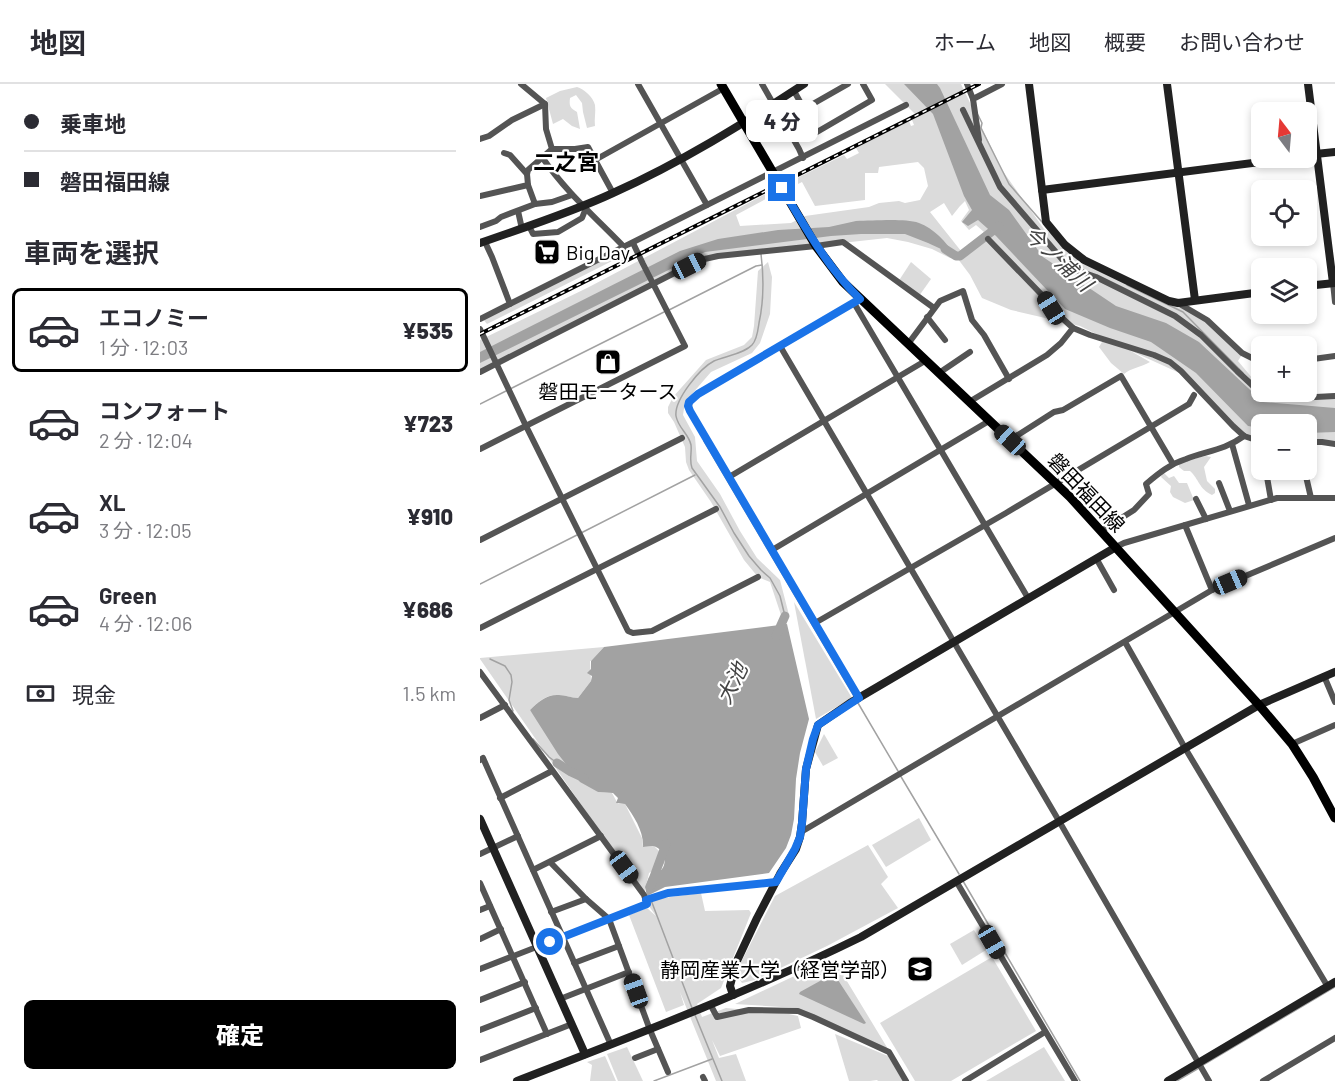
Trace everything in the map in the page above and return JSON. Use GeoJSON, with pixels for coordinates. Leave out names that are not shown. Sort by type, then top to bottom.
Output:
{"type":"FeatureCollection","features":[{"type":"Feature","properties":{"kind":"main road","name":"磐田福田線"},"geometry":{"type":"LineString","coordinates":[[723,86],[816,245],[857,301],[908,344],[1010,440],[1116,547],[1292,744],[1335,817]]}},
{"type":"Feature","properties":{"kind":"street"},"geometry":{"type":"LineString","coordinates":[[521,84],[545,104],[546,129],[552,149]]}},
{"type":"Feature","properties":{"kind":"street"},"geometry":{"type":"LineString","coordinates":[[638,84],[707,205]]}},
{"type":"Feature","properties":{"kind":"street"},"geometry":{"type":"LineString","coordinates":[[762,84],[802,158]]}},
{"type":"Feature","properties":{"kind":"street"},"geometry":{"type":"LineString","coordinates":[[510,304],[492,257],[482,243],[585,207],[681,159],[804,84]]}},
{"type":"Feature","properties":{"kind":"street"},"geometry":{"type":"LineString","coordinates":[[804,109],[848,84]]}},
{"type":"Feature","properties":{"kind":"street"},"geometry":{"type":"LineString","coordinates":[[794,91],[817,132],[872,100],[863,84]]}},
{"type":"Feature","properties":{"kind":"street"},"geometry":{"type":"LineString","coordinates":[[967,84],[973,99],[980,147]]}},
{"type":"Feature","properties":{"kind":"street"},"geometry":{"type":"LineString","coordinates":[[973,99],[1002,84]]}},
{"type":"Feature","properties":{"kind":"street"},"geometry":{"type":"LineString","coordinates":[[1029,84],[1046,222],[1065,245],[1084,260],[1169,301],[1178,303],[1207,320],[1242,353],[1251,358]]}},
{"type":"Feature","properties":{"kind":"street"},"geometry":{"type":"LineString","coordinates":[[1167,84],[1194,300]]}},
{"type":"Feature","properties":{"kind":"street"},"geometry":{"type":"LineString","coordinates":[[1308,84],[1309,102]]}},
{"type":"Feature","properties":{"kind":"street"},"geometry":{"type":"LineString","coordinates":[[595,160],[723,86]]}},
{"type":"Feature","properties":{"kind":"street"},"geometry":{"type":"LineString","coordinates":[[480,139],[545,104]]}},
{"type":"Feature","properties":{"kind":"street"},"geometry":{"type":"LineString","coordinates":[[480,319],[906,105]]}},
{"type":"Feature","properties":{"kind":"street"},"geometry":{"type":"LineString","coordinates":[[963,110],[1000,188],[1067,265],[1175,316],[1201,335],[1265,397],[1277,399],[1335,396]]}},
{"type":"Feature","properties":{"kind":"street"},"geometry":{"type":"LineString","coordinates":[[526,174],[552,149],[588,147],[613,193]]}},
{"type":"Feature","properties":{"kind":"street"},"geometry":{"type":"LineString","coordinates":[[1317,154],[1335,152]]}},
{"type":"Feature","properties":{"kind":"street"},"geometry":{"type":"LineString","coordinates":[[504,153],[510,155],[526,174],[535,204]]}},
{"type":"Feature","properties":{"kind":"street"},"geometry":{"type":"LineString","coordinates":[[542,157],[572,195],[624,247]]}},
{"type":"Feature","properties":{"kind":"street"},"geometry":{"type":"LineString","coordinates":[[1042,190],[1251,163]]}},
{"type":"Feature","properties":{"kind":"street"},"geometry":{"type":"LineString","coordinates":[[1313,168],[1334,283],[1335,302]]}},
{"type":"Feature","properties":{"kind":"street"},"geometry":{"type":"LineString","coordinates":[[480,196],[528,185]]}},
{"type":"Feature","properties":{"kind":"street"},"geometry":{"type":"LineString","coordinates":[[480,227],[535,204],[552,202],[572,195]]}},
{"type":"Feature","properties":{"kind":"street"},"geometry":{"type":"LineString","coordinates":[[518,211],[525,227],[533,234],[558,232],[582,218],[585,207]]}},
{"type":"Feature","properties":{"kind":"street"},"geometry":{"type":"LineString","coordinates":[[988,239],[1042,295],[1055,313],[1073,328],[1170,362],[1233,426],[1244,436],[1251,438]]}},
{"type":"Feature","properties":{"kind":"street"},"geometry":{"type":"LineString","coordinates":[[480,372],[708,257],[843,242],[934,308]]}},
{"type":"Feature","properties":{"kind":"street"},"geometry":{"type":"LineString","coordinates":[[480,449],[685,346],[633,243]]}},
{"type":"Feature","properties":{"kind":"street"},"geometry":{"type":"LineString","coordinates":[[1317,285],[1334,283]]}},
{"type":"Feature","properties":{"kind":"street"},"geometry":{"type":"LineString","coordinates":[[908,344],[940,301],[963,291],[972,320],[984,335],[1009,379]]}},
{"type":"Feature","properties":{"kind":"street"},"geometry":{"type":"LineString","coordinates":[[1178,303],[1251,293]]}},
{"type":"Feature","properties":{"kind":"street"},"geometry":{"type":"LineString","coordinates":[[859,698],[688,406],[698,394],[857,301],[897,377],[1028,598]]}},
{"type":"Feature","properties":{"kind":"street"},"geometry":{"type":"LineString","coordinates":[[927,317],[945,340]]}},
{"type":"Feature","properties":{"kind":"street"},"geometry":{"type":"LineString","coordinates":[[969,402],[1047,355],[1073,328]]}},
{"type":"Feature","properties":{"kind":"street"},"geometry":{"type":"LineString","coordinates":[[480,329],[628,632],[652,631],[758,577]]}},
{"type":"Feature","properties":{"kind":"street"},"geometry":{"type":"LineString","coordinates":[[780,346],[1209,1081]]}},
{"type":"Feature","properties":{"kind":"street"},"geometry":{"type":"LineString","coordinates":[[939,374],[970,352]]}},
{"type":"Feature","properties":{"kind":"street"},"geometry":{"type":"LineString","coordinates":[[1317,358],[1335,356]]}},
{"type":"Feature","properties":{"kind":"street"},"geometry":{"type":"LineString","coordinates":[[729,477],[926,361]]}},
{"type":"Feature","properties":{"kind":"street"},"geometry":{"type":"LineString","coordinates":[[1010,440],[1054,412],[1063,410],[1121,376],[1173,464]]}},
{"type":"Feature","properties":{"kind":"street"},"geometry":{"type":"LineString","coordinates":[[815,623],[1189,404],[1194,395]]}},
{"type":"Feature","properties":{"kind":"street"},"geometry":{"type":"LineString","coordinates":[[772,550],[989,421]]}},
{"type":"Feature","properties":{"kind":"street"},"geometry":{"type":"LineString","coordinates":[[1101,531],[1134,510],[1149,494],[1146,484],[1164,469],[1186,458],[1217,451],[1244,436]]}},
{"type":"Feature","properties":{"kind":"street"},"geometry":{"type":"LineString","coordinates":[[480,540],[682,438]]}},
{"type":"Feature","properties":{"kind":"street"},"geometry":{"type":"LineString","coordinates":[[1317,442],[1335,444]]}},
{"type":"Feature","properties":{"kind":"street"},"geometry":{"type":"LineString","coordinates":[[1232,444],[1249,505]]}},
{"type":"Feature","properties":{"kind":"street"},"geometry":{"type":"LineString","coordinates":[[1268,480],[1271,500]]}},
{"type":"Feature","properties":{"kind":"street"},"geometry":{"type":"LineString","coordinates":[[1307,480],[1311,498]]}},
{"type":"Feature","properties":{"kind":"street"},"geometry":{"type":"LineString","coordinates":[[1219,483],[1230,511]]}},
{"type":"Feature","properties":{"kind":"street"},"geometry":{"type":"LineString","coordinates":[[732,995],[730,986],[736,963],[795,849],[801,832],[806,769],[818,725],[859,698],[1124,543],[1279,498],[1335,498]]}},
{"type":"Feature","properties":{"kind":"street"},"geometry":{"type":"LineString","coordinates":[[1196,499],[1206,519]]}},
{"type":"Feature","properties":{"kind":"street"},"geometry":{"type":"LineString","coordinates":[[480,618],[482,627],[716,509]]}},
{"type":"Feature","properties":{"kind":"street"},"geometry":{"type":"LineString","coordinates":[[1185,525],[1212,590]]}},
{"type":"Feature","properties":{"kind":"street"},"geometry":{"type":"LineString","coordinates":[[801,832],[1212,590],[1335,538]]}},
{"type":"Feature","properties":{"kind":"street"},"geometry":{"type":"LineString","coordinates":[[1096,558],[1114,590]]}},
{"type":"Feature","properties":{"kind":"street"},"geometry":{"type":"LineString","coordinates":[[1125,642],[1185,748],[1331,984],[1168,1081]]}},
{"type":"Feature","properties":{"kind":"street"},"geometry":{"type":"LineString","coordinates":[[480,672],[645,896],[647,904],[480,969]]}},
{"type":"Feature","properties":{"kind":"street"},"geometry":{"type":"LineString","coordinates":[[517,1081],[650,1030],[861,937],[1259,705],[1335,672]]}},
{"type":"Feature","properties":{"kind":"street"},"geometry":{"type":"LineString","coordinates":[[1324,676],[1335,702]]}},
{"type":"Feature","properties":{"kind":"street"},"geometry":{"type":"LineString","coordinates":[[480,718],[505,705]]}},
{"type":"Feature","properties":{"kind":"street"},"geometry":{"type":"LineString","coordinates":[[1292,744],[1335,725]]}},
{"type":"Feature","properties":{"kind":"street"},"geometry":{"type":"LineString","coordinates":[[480,760],[483,758],[611,1045]]}},
{"type":"Feature","properties":{"kind":"street"},"geometry":{"type":"LineString","coordinates":[[500,798],[552,771]]}},
{"type":"Feature","properties":{"kind":"street"},"geometry":{"type":"LineString","coordinates":[[480,819],[585,1054]]}},
{"type":"Feature","properties":{"kind":"street"},"geometry":{"type":"LineString","coordinates":[[480,854],[518,836]]}},
{"type":"Feature","properties":{"kind":"street"},"geometry":{"type":"LineString","coordinates":[[533,870],[601,836]]}},
{"type":"Feature","properties":{"kind":"street"},"geometry":{"type":"LineString","coordinates":[[550,861],[609,919],[668,1072]]}},
{"type":"Feature","properties":{"kind":"street"},"geometry":{"type":"LineString","coordinates":[[956,881],[1075,1081]]}},
{"type":"Feature","properties":{"kind":"street"},"geometry":{"type":"LineString","coordinates":[[646,900],[668,893],[776,882]]}},
{"type":"Feature","properties":{"kind":"street"},"geometry":{"type":"LineString","coordinates":[[480,883],[547,1034]]}},
{"type":"Feature","properties":{"kind":"street"},"geometry":{"type":"LineString","coordinates":[[551,912],[586,898]]}},
{"type":"Feature","properties":{"kind":"street"},"geometry":{"type":"LineString","coordinates":[[480,910],[490,906]]}},
{"type":"Feature","properties":{"kind":"street"},"geometry":{"type":"LineString","coordinates":[[480,939],[501,929]]}},
{"type":"Feature","properties":{"kind":"street"},"geometry":{"type":"LineString","coordinates":[[574,963],[619,946]]}},
{"type":"Feature","properties":{"kind":"street"},"geometry":{"type":"LineString","coordinates":[[561,999],[628,972]]}},
{"type":"Feature","properties":{"kind":"street"},"geometry":{"type":"LineString","coordinates":[[480,1000],[525,982]]}},
{"type":"Feature","properties":{"kind":"street"},"geometry":{"type":"LineString","coordinates":[[710,1004],[717,1017],[749,1010],[798,1011],[889,1052],[906,1081]]}},
{"type":"Feature","properties":{"kind":"street"},"geometry":{"type":"LineString","coordinates":[[480,1030],[536,1008]]}},
{"type":"Feature","properties":{"kind":"street"},"geometry":{"type":"LineString","coordinates":[[480,1060],[572,1024]]}},
{"type":"Feature","properties":{"kind":"street"},"geometry":{"type":"LineString","coordinates":[[965,1081],[1045,1032]]}},
{"type":"Feature","properties":{"kind":"street"},"geometry":{"type":"LineString","coordinates":[[1263,1081],[1335,1038]]}},
{"type":"Feature","properties":{"kind":"street"},"geometry":{"type":"LineString","coordinates":[[635,1058],[658,1049]]}},
{"type":"Feature","properties":{"kind":"shaded area"},"geometry":{"type":"Polygon","coordinates":[[[885,84],[961,84],[1002,170],[1044,229],[1087,257],[1200,315],[1243,353],[1238,361],[1251,377],[1251,402],[1317,402],[1317,395],[1335,393],[1335,443],[1317,443],[1317,414],[1251,414],[1251,438],[1244,436],[1186,376],[1129,350],[1150,362],[1124,374],[1111,363],[1099,347],[1102,342],[1112,342],[1080,326],[1011,310],[982,298],[970,275],[958,259],[950,258],[932,249],[887,238],[706,258],[480,373],[480,340],[589,287],[773,190],[775,194],[736,215],[740,226],[791,223],[805,216],[869,207],[879,203],[899,201],[905,203],[920,200],[928,186],[924,168],[918,162],[879,167],[878,173],[865,173],[865,200],[815,206],[802,182],[792,187],[789,182],[844,155],[847,159],[859,153],[856,148],[909,121],[911,126],[914,125],[912,120],[917,116],[885,84]],[[965,201],[952,216],[944,203],[930,212],[961,251],[984,232],[976,225],[969,230],[961,221],[969,210],[965,201]]]}},
{"type":"Feature","properties":{"kind":"shaded area"},"geometry":{"type":"Polygon","coordinates":[[[577,87],[588,94],[594,102],[595,126],[587,128],[582,103],[576,95],[570,98],[570,103],[571,108],[577,112],[580,129],[563,119],[553,124],[546,98],[560,91],[577,87]]]}},
{"type":"Feature","properties":{"kind":"shaded area"},"geometry":{"type":"Polygon","coordinates":[[[628,248],[630,252],[487,324],[483,319],[628,248]]]}},
{"type":"Feature","properties":{"kind":"shaded area"},"geometry":{"type":"Polygon","coordinates":[[[768,262],[772,277],[770,314],[760,343],[752,353],[711,372],[685,402],[683,415],[695,437],[697,461],[720,494],[757,558],[780,580],[789,615],[781,615],[770,582],[758,577],[744,560],[711,502],[689,470],[685,447],[668,413],[673,397],[706,360],[744,345],[752,337],[758,271],[768,262]]]}},
{"type":"Feature","properties":{"kind":"shaded area"},"geometry":{"type":"Polygon","coordinates":[[[911,262],[931,279],[919,296],[898,282],[911,262]]]}},
{"type":"Feature","properties":{"kind":"shaded area"},"geometry":{"type":"Polygon","coordinates":[[[1211,457],[1204,467],[1207,481],[1215,489],[1212,495],[1204,490],[1190,471],[1184,471],[1179,467],[1179,462],[1211,457]]]}},
{"type":"Feature","properties":{"kind":"shaded area"},"geometry":{"type":"Polygon","coordinates":[[[1163,472],[1169,478],[1174,476],[1179,483],[1187,483],[1194,500],[1185,503],[1173,497],[1170,492],[1171,486],[1161,477],[1163,472]]]}},
{"type":"Feature","properties":{"kind":"shaded area"},"geometry":{"type":"Polygon","coordinates":[[[794,602],[852,698],[816,719],[794,602]]]}},
{"type":"Feature","properties":{"kind":"shaded area"},"geometry":{"type":"Polygon","coordinates":[[[604,647],[590,661],[591,681],[578,698],[562,695],[546,697],[530,710],[598,792],[612,793],[618,804],[625,804],[642,838],[643,847],[654,846],[662,854],[664,864],[649,873],[644,895],[480,659],[604,647]]]}},
{"type":"Feature","properties":{"kind":"shaded area"},"geometry":{"type":"Polygon","coordinates":[[[824,734],[838,758],[823,766],[815,752],[824,734]]]}},
{"type":"Feature","properties":{"kind":"shaded area"},"geometry":{"type":"Polygon","coordinates":[[[919,818],[931,840],[886,867],[872,845],[919,818]]]}},
{"type":"Feature","properties":{"kind":"shaded area"},"geometry":{"type":"Polygon","coordinates":[[[868,845],[888,877],[881,884],[898,908],[827,946],[755,980],[742,983],[737,970],[775,896],[868,845]]]}},
{"type":"Feature","properties":{"kind":"shaded area"},"geometry":{"type":"Polygon","coordinates":[[[701,893],[705,911],[749,910],[751,913],[721,988],[697,1004],[702,1017],[726,1008],[789,1014],[798,1016],[801,1028],[720,1056],[712,1040],[719,1058],[736,1054],[746,1081],[716,1081],[680,992],[684,1005],[666,1012],[629,915],[647,908],[656,916],[646,902],[701,893]]]}},
{"type":"Feature","properties":{"kind":"shaded area"},"geometry":{"type":"Polygon","coordinates":[[[974,930],[986,950],[962,965],[950,944],[974,930]]]}},
{"type":"Feature","properties":{"kind":"shaded area"},"geometry":{"type":"Polygon","coordinates":[[[992,957],[1036,1031],[951,1081],[915,1081],[880,1023],[992,957]]]}},
{"type":"Feature","properties":{"kind":"shaded area"},"geometry":{"type":"Polygon","coordinates":[[[822,963],[839,968],[888,1049],[797,1008],[735,1004],[822,963]]]}},
{"type":"Feature","properties":{"kind":"shaded area"},"geometry":{"type":"Polygon","coordinates":[[[835,1034],[888,1056],[903,1081],[849,1081],[835,1034]]]}},
{"type":"Feature","properties":{"kind":"shaded area"},"geometry":{"type":"Polygon","coordinates":[[[627,1047],[643,1081],[618,1081],[607,1054],[627,1047]]]}},
{"type":"Feature","properties":{"kind":"shaded area"},"geometry":{"type":"Polygon","coordinates":[[[1044,1047],[1065,1081],[986,1081],[1044,1047]]]}},
{"type":"Feature","properties":{"kind":"shaded area"},"geometry":{"type":"Polygon","coordinates":[[[605,1056],[616,1081],[590,1081],[592,1065],[587,1062],[605,1056]]]}},
{"type":"Feature","properties":{"kind":"water"},"geometry":{"type":"Polygon","coordinates":[[[904,84],[937,84],[990,195],[1009,210],[1043,257],[1116,306],[1166,323],[1199,342],[1251,391],[1251,402],[1335,408],[1335,432],[1317,433],[1317,414],[1251,414],[1251,426],[1248,426],[1196,373],[1151,342],[1065,309],[978,220],[968,226],[962,222],[972,210],[964,196],[933,114],[904,84]]]}},
{"type":"Feature","properties":{"kind":"water"},"geometry":{"type":"Polygon","coordinates":[[[897,220],[919,223],[939,236],[954,255],[905,234],[831,236],[705,252],[480,363],[480,352],[680,251],[718,239],[778,230],[829,227],[856,221],[897,220]]]}},
{"type":"Feature","properties":{"kind":"water"},"geometry":{"type":"Polygon","coordinates":[[[787,624],[809,719],[800,753],[794,819],[786,848],[769,873],[665,887],[647,896],[645,887],[649,877],[659,872],[664,866],[662,852],[657,847],[643,847],[642,836],[635,819],[625,804],[616,803],[618,798],[613,793],[598,792],[580,782],[558,754],[530,710],[540,701],[555,695],[578,698],[591,681],[592,676],[587,673],[591,669],[591,661],[604,647],[787,624]]]}},
{"type":"Feature","properties":{"kind":"water"},"geometry":{"type":"Polygon","coordinates":[[[829,976],[836,977],[866,1023],[799,994],[829,976]]]}},
{"type":"Feature","properties":{"kind":"waterway","name":"今ノ浦川"},"geometry":{"type":"LineString","coordinates":[[978,115],[982,123],[981,128],[1009,184],[1042,222]]}},
{"type":"Feature","properties":{"kind":"waterway"},"geometry":{"type":"LineString","coordinates":[[945,249],[960,256],[999,226]]}},
{"type":"Feature","properties":{"kind":"waterway"},"geometry":{"type":"LineString","coordinates":[[761,254],[763,297],[755,340],[744,351],[714,361],[702,370],[683,393],[676,409],[676,416],[690,441],[692,468],[720,507],[749,556],[770,578],[780,596],[785,616]]}},
{"type":"Feature","properties":{"kind":"waterway"},"geometry":{"type":"LineString","coordinates":[[669,310],[762,265]]}},
{"type":"Feature","properties":{"kind":"waterway"},"geometry":{"type":"LineString","coordinates":[[1127,285],[1183,312],[1243,373]]}},
{"type":"Feature","properties":{"kind":"waterway"},"geometry":{"type":"LineString","coordinates":[[510,389],[664,312]]}},
{"type":"Feature","properties":{"kind":"waterway"},"geometry":{"type":"LineString","coordinates":[[480,404],[506,391]]}},
{"type":"Feature","properties":{"kind":"waterway"},"geometry":{"type":"LineString","coordinates":[[704,441],[854,696]]}},
{"type":"Feature","properties":{"kind":"waterway"},"geometry":{"type":"LineString","coordinates":[[581,533],[695,475]]}},
{"type":"Feature","properties":{"kind":"waterway"},"geometry":{"type":"LineString","coordinates":[[480,584],[577,535]]}},
{"type":"Feature","properties":{"kind":"waterway","name":"大池"},"geometry":{"type":"LineString","coordinates":[[776,636],[785,616]]}},
{"type":"Feature","properties":{"kind":"waterway"},"geometry":{"type":"LineString","coordinates":[[490,659],[505,666],[511,675],[509,700],[513,711]]}},
{"type":"Feature","properties":{"kind":"waterway"},"geometry":{"type":"LineString","coordinates":[[858,703],[898,771]]}},
{"type":"Feature","properties":{"kind":"waterway"},"geometry":{"type":"LineString","coordinates":[[533,739],[557,763]]}},
{"type":"Feature","properties":{"kind":"waterway","name":"大池"},"geometry":{"type":"LineString","coordinates":[[557,763],[584,778]]}},
{"type":"Feature","properties":{"kind":"waterway"},"geometry":{"type":"LineString","coordinates":[[900,775],[959,874]]}},
{"type":"Feature","properties":{"kind":"waterway","name":"大池"},"geometry":{"type":"LineString","coordinates":[[651,885],[666,844]]}},
{"type":"Feature","properties":{"kind":"waterway"},"geometry":{"type":"LineString","coordinates":[[963,881],[1080,1081]]}},
{"type":"Feature","properties":{"kind":"waterway"},"geometry":{"type":"LineString","coordinates":[[651,900],[692,1008]]}},
{"type":"Feature","properties":{"kind":"waterway"},"geometry":{"type":"LineString","coordinates":[[1203,1065],[1335,987]]}},
{"type":"Feature","properties":{"kind":"waterway"},"geometry":{"type":"LineString","coordinates":[[695,1015],[722,1081]]}},
{"type":"Feature","properties":{"kind":"waterway"},"geometry":{"type":"LineString","coordinates":[[654,1081],[712,1059]]}},
{"type":"Feature","properties":{"kind":"waterway"},"geometry":{"type":"LineString","coordinates":[[1177,1081],[1199,1068]]}},
{"type":"Feature","properties":{"kind":"railway"},"geometry":{"type":"LineString","coordinates":[[480,334],[979,84]]}},
{"type":"Feature","properties":{"kind":"place","name":"Big Day"},"geometry":{"type":"Point","coordinates":[547,252]}},
{"type":"Feature","properties":{"kind":"place","name":"磐田モータース"},"geometry":{"type":"Point","coordinates":[608,362]}},
{"type":"Feature","properties":{"kind":"place","name":"静岡産業大学（経営学部）"},"geometry":{"type":"Point","coordinates":[920,969]}},
{"type":"Feature","properties":{"kind":"district","name":"二之宮"},"geometry":{"type":"Point","coordinates":[566,161]}},
{"type":"Feature","properties":{"kind":"route"},"geometry":{"type":"LineString","coordinates":[[550,942],[647,904],[646,900],[668,893],[776,882],[800,837],[806,769],[818,725],[859,698],[688,406],[698,394],[860,299],[843,282],[816,246],[782,188]]}}]}
